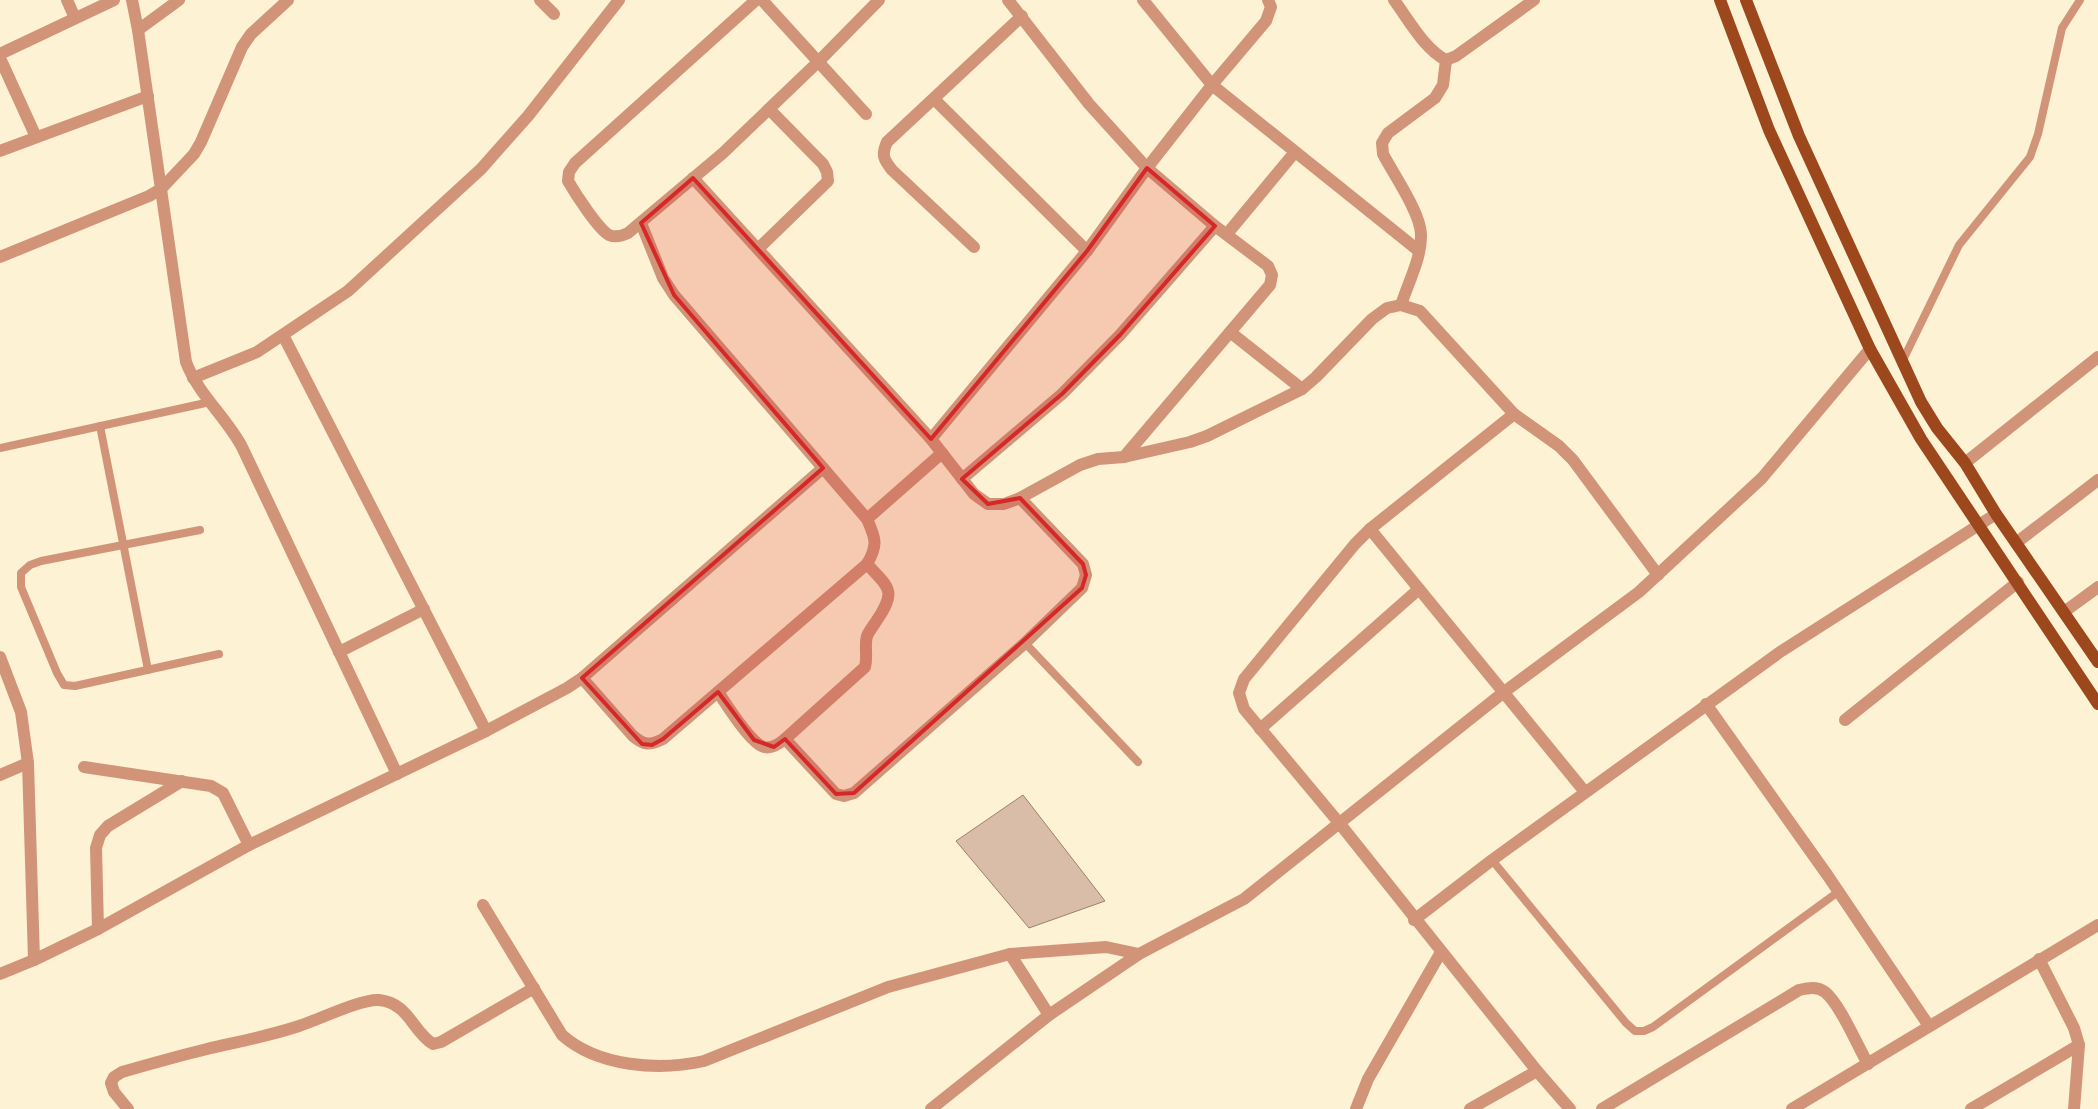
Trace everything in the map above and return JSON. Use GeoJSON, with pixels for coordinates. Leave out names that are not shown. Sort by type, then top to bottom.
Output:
{"type":"FeatureCollection","features":[{"type":"Feature","properties":{"kind":"main road"},"geometry":{"type":"LineString","coordinates":[[1720,0],[1769,130],[1870,349],[1921,439],[2098,704]]}},
{"type":"Feature","properties":{"kind":"main road"},"geometry":{"type":"LineString","coordinates":[[1746,0],[1799,136],[1920,402],[1937,428],[1965,463],[2016,544],[2098,662]]}},
{"type":"Feature","properties":{"kind":"main road"},"geometry":{"type":"LineString","coordinates":[[1921,439],[1937,428]]}},
{"type":"Feature","properties":{"kind":"street"},"geometry":{"type":"LineString","coordinates":[[68,0],[75,18]]}},
{"type":"Feature","properties":{"kind":"street"},"geometry":{"type":"LineString","coordinates":[[0,54],[114,0]]}},
{"type":"Feature","properties":{"kind":"street"},"geometry":{"type":"LineString","coordinates":[[132,0],[148,96],[186,362],[193,378],[233,431],[242,447],[397,774]]}},
{"type":"Feature","properties":{"kind":"street"},"geometry":{"type":"LineString","coordinates":[[138,30],[179,0]]}},
{"type":"Feature","properties":{"kind":"street"},"geometry":{"type":"LineString","coordinates":[[0,257],[138,201],[161,189],[194,154],[201,142],[242,47],[251,34],[288,0]]}},
{"type":"Feature","properties":{"kind":"street"},"geometry":{"type":"LineString","coordinates":[[540,0],[554,14]]}},
{"type":"Feature","properties":{"kind":"street"},"geometry":{"type":"LineString","coordinates":[[193,378],[257,352],[348,291],[466,185],[528,116],[619,0]]}},
{"type":"Feature","properties":{"kind":"street"},"geometry":{"type":"LineString","coordinates":[[756,0],[575,163],[568,181],[602,228],[610,235],[619,237],[628,233],[723,153],[819,61],[879,0]]}},
{"type":"Feature","properties":{"kind":"street"},"geometry":{"type":"LineString","coordinates":[[762,0],[866,114]]}},
{"type":"Feature","properties":{"kind":"street"},"geometry":{"type":"LineString","coordinates":[[1008,0],[1089,104],[1147,168],[1216,226],[1268,266],[1272,275],[1270,285],[1124,457]]}},
{"type":"Feature","properties":{"kind":"street"},"geometry":{"type":"LineString","coordinates":[[1143,0],[1212,85],[1419,251]]}},
{"type":"Feature","properties":{"kind":"street"},"geometry":{"type":"LineString","coordinates":[[931,439],[1087,251],[1147,168],[1212,85],[1266,21],[1271,7],[1268,0]]}},
{"type":"Feature","properties":{"kind":"street"},"geometry":{"type":"LineString","coordinates":[[1394,0],[1430,49],[1446,60],[1456,56],[1534,0]]}},
{"type":"Feature","properties":{"kind":"street"},"geometry":{"type":"LineString","coordinates":[[974,247],[892,170],[884,160],[883,151],[887,142],[1022,16]]}},
{"type":"Feature","properties":{"kind":"street"},"geometry":{"type":"LineString","coordinates":[[0,58],[36,137]]}},
{"type":"Feature","properties":{"kind":"street"},"geometry":{"type":"LineString","coordinates":[[1402,305],[1419,251],[1421,234],[1417,216],[1382,154],[1382,142],[1388,133],[1435,98],[1442,85],[1446,60]]}},
{"type":"Feature","properties":{"kind":"street"},"geometry":{"type":"LineString","coordinates":[[0,151],[148,96]]}},
{"type":"Feature","properties":{"kind":"street"},"geometry":{"type":"LineString","coordinates":[[934,99],[1087,251]]}},
{"type":"Feature","properties":{"kind":"street"},"geometry":{"type":"LineString","coordinates":[[758,250],[828,181],[827,172],[823,164],[769,109]]}},
{"type":"Feature","properties":{"kind":"street"},"geometry":{"type":"LineString","coordinates":[[1227,234],[1295,152]]}},
{"type":"Feature","properties":{"kind":"street"},"geometry":{"type":"LineString","coordinates":[[693,178],[931,439],[974,494],[988,504],[1004,504],[1020,498],[1080,464],[1098,459],[1124,457],[1190,442],[1207,436],[1302,389],[1316,378],[1372,319],[1387,308],[1402,305],[1420,311],[1514,414],[1559,446],[1574,460],[1658,575]]}},
{"type":"Feature","properties":{"kind":"street"},"geometry":{"type":"LineString","coordinates":[[582,678],[633,736],[642,744],[652,745],[662,740],[867,564],[875,551],[875,536],[867,519],[674,296],[663,278],[641,223]]}},
{"type":"Feature","properties":{"kind":"street"},"geometry":{"type":"LineString","coordinates":[[962,479],[1062,394],[1120,335],[1216,226]]}},
{"type":"Feature","properties":{"kind":"street"},"geometry":{"type":"LineString","coordinates":[[1230,332],[1302,389]]}},
{"type":"Feature","properties":{"kind":"street"},"geometry":{"type":"LineString","coordinates":[[283,335],[486,731]]}},
{"type":"Feature","properties":{"kind":"street"},"geometry":{"type":"LineString","coordinates":[[931,1109],[1049,1016],[1139,954],[1244,899],[1504,692],[1639,592],[1762,478],[1870,349]]}},
{"type":"Feature","properties":{"kind":"street"},"geometry":{"type":"LineString","coordinates":[[1965,463],[2098,356]]}},
{"type":"Feature","properties":{"kind":"street"},"geometry":{"type":"LineString","coordinates":[[1514,414],[1370,529],[1355,544],[1244,679],[1239,693],[1244,709],[1340,824],[1414,920],[1570,1109]]}},
{"type":"Feature","properties":{"kind":"street"},"geometry":{"type":"LineString","coordinates":[[867,519],[942,453]]}},
{"type":"Feature","properties":{"kind":"street"},"geometry":{"type":"LineString","coordinates":[[0,974],[98,929],[249,845],[486,731],[567,688],[582,678],[822,468]]}},
{"type":"Feature","properties":{"kind":"street"},"geometry":{"type":"LineString","coordinates":[[2016,544],[2098,480]]}},
{"type":"Feature","properties":{"kind":"street"},"geometry":{"type":"LineString","coordinates":[[785,739],[836,794],[844,796],[854,793],[1025,643],[1082,588],[1086,575],[1083,564],[1075,553],[1020,498]]}},
{"type":"Feature","properties":{"kind":"street"},"geometry":{"type":"LineString","coordinates":[[1414,920],[1492,860],[1780,652],[1996,514]]}},
{"type":"Feature","properties":{"kind":"street"},"geometry":{"type":"LineString","coordinates":[[1370,529],[1586,792]]}},
{"type":"Feature","properties":{"kind":"street"},"geometry":{"type":"LineString","coordinates":[[718,692],[754,740],[763,747],[774,747],[785,739],[865,667],[868,657],[867,635],[887,605],[890,596],[886,585],[867,564]]}},
{"type":"Feature","properties":{"kind":"street"},"geometry":{"type":"LineString","coordinates":[[1845,720],[2018,582]]}},
{"type":"Feature","properties":{"kind":"street"},"geometry":{"type":"LineString","coordinates":[[2064,612],[2098,587]]}},
{"type":"Feature","properties":{"kind":"street"},"geometry":{"type":"LineString","coordinates":[[1260,729],[1419,589]]}},
{"type":"Feature","properties":{"kind":"street"},"geometry":{"type":"LineString","coordinates":[[339,652],[424,609]]}},
{"type":"Feature","properties":{"kind":"street"},"geometry":{"type":"LineString","coordinates":[[0,657],[21,712],[28,763],[34,960]]}},
{"type":"Feature","properties":{"kind":"street"},"geometry":{"type":"LineString","coordinates":[[1706,704],[1929,1026]]}},
{"type":"Feature","properties":{"kind":"street"},"geometry":{"type":"LineString","coordinates":[[0,775],[28,763]]}},
{"type":"Feature","properties":{"kind":"street"},"geometry":{"type":"LineString","coordinates":[[84,767],[182,780],[211,786],[223,793],[249,845]]}},
{"type":"Feature","properties":{"kind":"street"},"geometry":{"type":"LineString","coordinates":[[98,929],[96,848],[100,836],[108,826],[182,780]]}},
{"type":"Feature","properties":{"kind":"street"},"geometry":{"type":"LineString","coordinates":[[483,905],[562,1035],[574,1047],[608,1060],[630,1064],[687,1065],[704,1061],[888,987],[1010,954],[1106,947],[1139,954]]}},
{"type":"Feature","properties":{"kind":"street"},"geometry":{"type":"LineString","coordinates":[[1792,1109],[2098,925]]}},
{"type":"Feature","properties":{"kind":"street"},"geometry":{"type":"LineString","coordinates":[[1356,1109],[1368,1079],[1440,952]]}},
{"type":"Feature","properties":{"kind":"street"},"geometry":{"type":"LineString","coordinates":[[1010,954],[1049,1016]]}},
{"type":"Feature","properties":{"kind":"street"},"geometry":{"type":"LineString","coordinates":[[2039,959],[2074,1028],[2079,1045],[2074,1109]]}},
{"type":"Feature","properties":{"kind":"street"},"geometry":{"type":"LineString","coordinates":[[1602,1109],[1799,990],[1813,987],[1825,992],[1836,1006],[1868,1064]]}},
{"type":"Feature","properties":{"kind":"street"},"geometry":{"type":"LineString","coordinates":[[128,1109],[114,1092],[111,1083],[114,1077],[122,1072],[200,1050],[298,1026],[366,1002],[379,1000],[408,1013],[426,1039],[434,1044],[441,1042],[534,988]]}},
{"type":"Feature","properties":{"kind":"street"},"geometry":{"type":"LineString","coordinates":[[1971,1109],[2079,1045]]}},
{"type":"Feature","properties":{"kind":"street"},"geometry":{"type":"LineString","coordinates":[[1470,1109],[1537,1071]]}},
{"type":"Feature","properties":{"kind":"lane"},"geometry":{"type":"LineString","coordinates":[[1902,362],[1959,244],[2030,157],[2038,134],[2062,28],[2080,0]]}},
{"type":"Feature","properties":{"kind":"lane"},"geometry":{"type":"LineString","coordinates":[[0,448],[210,402]]}},
{"type":"Feature","properties":{"kind":"lane"},"geometry":{"type":"LineString","coordinates":[[100,426],[148,670]]}},
{"type":"Feature","properties":{"kind":"lane"},"geometry":{"type":"LineString","coordinates":[[200,530],[41,561],[30,565],[21,573],[21,587],[57,673],[64,685],[75,686],[218,654]]}},
{"type":"Feature","properties":{"kind":"lane"},"geometry":{"type":"LineString","coordinates":[[1025,643],[1138,762]]}},
{"type":"Feature","properties":{"kind":"lane"},"geometry":{"type":"LineString","coordinates":[[1492,860],[1626,1023],[1636,1031],[1644,1031],[1653,1027],[1838,892]]}},
{"type":"Feature","properties":{"kind":"highlighted area"},"geometry":{"type":"Polygon","coordinates":[[[1147,168],[1215,226],[1120,335],[1062,394],[962,479],[988,504],[1020,498],[1083,564],[1086,575],[1082,588],[854,793],[836,794],[785,739],[774,747],[754,740],[718,692],[663,739],[652,745],[642,744],[582,678],[823,468],[674,295],[641,223],[693,178],[931,439],[1087,251],[1147,168]]]}},
{"type":"Feature","properties":{"kind":"building"},"geometry":{"type":"Polygon","coordinates":[[[1023,795],[1105,901],[1029,928],[956,841],[1023,795]]]}}]}
